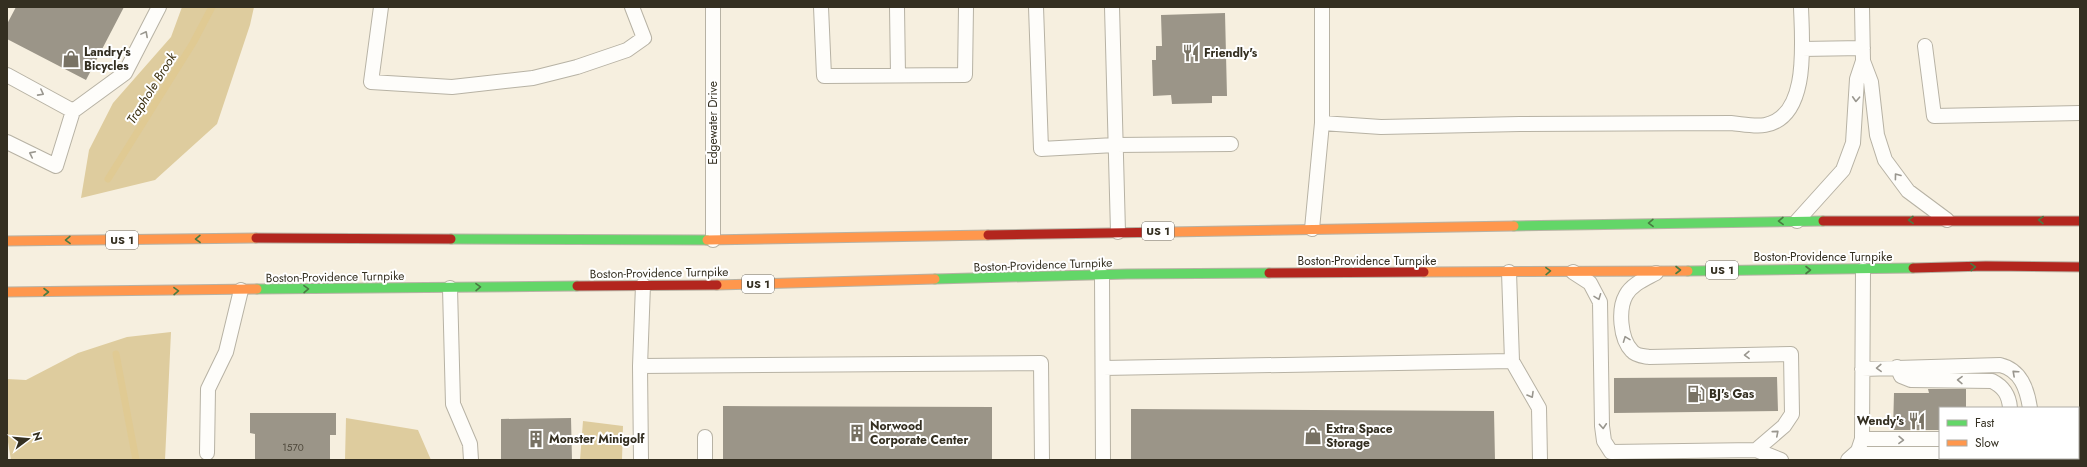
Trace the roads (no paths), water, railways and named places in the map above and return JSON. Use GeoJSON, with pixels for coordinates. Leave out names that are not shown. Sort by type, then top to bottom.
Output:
{"type":"FeatureCollection","features":[{"type":"Feature","properties":{"kind":"main road","name":"US 1"},"geometry":{"type":"LineString","coordinates":[[7,241],[237,238],[713,240],[1797,221],[2080,221]]}},
{"type":"Feature","properties":{"kind":"main road","name":"Boston-Providence Turnpike"},"geometry":{"type":"LineString","coordinates":[[7,292],[643,286],[1102,275],[1663,270],[1863,270],[1986,266],[2080,267]]}},
{"type":"Feature","properties":{"kind":"lane"},"geometry":{"type":"LineString","coordinates":[[7,142],[56,166],[73,110],[125,72],[159,7]]}},
{"type":"Feature","properties":{"kind":"lane"},"geometry":{"type":"LineString","coordinates":[[381,7],[371,82],[452,87],[533,78],[578,67],[627,50],[644,38],[632,7]]}},
{"type":"Feature","properties":{"kind":"lane","name":"Edgewater Drive"},"geometry":{"type":"LineString","coordinates":[[713,7],[713,240]]}},
{"type":"Feature","properties":{"kind":"lane"},"geometry":{"type":"LineString","coordinates":[[821,7],[824,76],[965,74],[966,7]]}},
{"type":"Feature","properties":{"kind":"lane"},"geometry":{"type":"LineString","coordinates":[[897,7],[898,75]]}},
{"type":"Feature","properties":{"kind":"lane"},"geometry":{"type":"LineString","coordinates":[[1036,7],[1041,149],[1115,145],[1231,144]]}},
{"type":"Feature","properties":{"kind":"lane"},"geometry":{"type":"LineString","coordinates":[[1112,7],[1118,232]]}},
{"type":"Feature","properties":{"kind":"lane"},"geometry":{"type":"LineString","coordinates":[[1312,229],[1322,123],[1322,7]]}},
{"type":"Feature","properties":{"kind":"lane"},"geometry":{"type":"LineString","coordinates":[[1322,123],[1381,127],[1520,124],[1731,123],[1765,125],[1784,117],[1798,92],[1802,49],[1801,7]]}},
{"type":"Feature","properties":{"kind":"lane"},"geometry":{"type":"LineString","coordinates":[[1797,221],[1843,170],[1853,143],[1857,79],[1863,54],[1862,7]]}},
{"type":"Feature","properties":{"kind":"lane"},"geometry":{"type":"LineString","coordinates":[[1925,46],[1934,116],[2080,113]]}},
{"type":"Feature","properties":{"kind":"lane"},"geometry":{"type":"LineString","coordinates":[[1802,49],[1863,54]]}},
{"type":"Feature","properties":{"kind":"lane"},"geometry":{"type":"LineString","coordinates":[[1863,54],[1871,82],[1877,135],[1885,160],[1908,191],[1947,220]]}},
{"type":"Feature","properties":{"kind":"lane"},"geometry":{"type":"LineString","coordinates":[[7,75],[73,110]]}},
{"type":"Feature","properties":{"kind":"lane"},"geometry":{"type":"LineString","coordinates":[[1663,270],[1634,286],[1626,295],[1623,302],[1624,334],[1632,352],[1650,357],[1791,354],[1792,414],[1784,426],[1756,450]]}},
{"type":"Feature","properties":{"kind":"lane"},"geometry":{"type":"LineString","coordinates":[[1852,457],[1861,444],[1862,439],[1863,270]]}},
{"type":"Feature","properties":{"kind":"lane"},"geometry":{"type":"LineString","coordinates":[[1571,271],[1590,283],[1600,302],[1602,426],[1604,441],[1611,452],[1756,450],[1781,460]]}},
{"type":"Feature","properties":{"kind":"lane"},"geometry":{"type":"LineString","coordinates":[[1509,272],[1512,361],[1539,408],[1540,460]]}},
{"type":"Feature","properties":{"kind":"lane"},"geometry":{"type":"LineString","coordinates":[[1102,275],[1103,460]]}},
{"type":"Feature","properties":{"kind":"lane"},"geometry":{"type":"LineString","coordinates":[[641,460],[640,366],[643,286]]}},
{"type":"Feature","properties":{"kind":"lane"},"geometry":{"type":"LineString","coordinates":[[450,288],[453,404],[470,444],[470,460]]}},
{"type":"Feature","properties":{"kind":"lane"},"geometry":{"type":"LineString","coordinates":[[207,453],[208,389],[226,352],[241,290]]}},
{"type":"Feature","properties":{"kind":"lane"},"geometry":{"type":"LineString","coordinates":[[1103,368],[1512,361]]}},
{"type":"Feature","properties":{"kind":"lane"},"geometry":{"type":"LineString","coordinates":[[640,366],[1041,363],[1042,460]]}},
{"type":"Feature","properties":{"kind":"lane"},"geometry":{"type":"LineString","coordinates":[[1862,369],[1995,365],[2007,367],[2021,380],[2027,393],[2030,407]]}},
{"type":"Feature","properties":{"kind":"lane"},"geometry":{"type":"LineString","coordinates":[[1897,367],[1901,376],[1911,380],[1992,381],[2003,388],[2010,400],[2010,407]]}},
{"type":"Feature","properties":{"kind":"lane"},"geometry":{"type":"LineString","coordinates":[[705,437],[706,460]]}},
{"type":"Feature","properties":{"kind":"lane"},"geometry":{"type":"LineString","coordinates":[[1862,439],[1939,439]]}},
{"type":"Feature","properties":{"kind":"lane"},"geometry":{"type":"LineString","coordinates":[[1852,457],[1939,454]]}},
{"type":"Feature","properties":{"kind":"waterway","name":"Traphole Brook"},"geometry":{"type":"LineString","coordinates":[[108,179],[193,43],[212,7]]}},
{"type":"Feature","properties":{"kind":"waterway","name":"Traphole Brook"},"geometry":{"type":"LineString","coordinates":[[116,354],[136,460]]}},
{"type":"Feature","properties":{"kind":"place","name":"Friendly's"},"geometry":{"type":"Point","coordinates":[1191,53]}},
{"type":"Feature","properties":{"kind":"place","name":"Landry's Bicycles"},"geometry":{"type":"Point","coordinates":[71,59]}},
{"type":"Feature","properties":{"kind":"place","name":"BJ's Gas"},"geometry":{"type":"Point","coordinates":[1696,394]}},
{"type":"Feature","properties":{"kind":"place","name":"Wendy's"},"geometry":{"type":"Point","coordinates":[1917,421]}},
{"type":"Feature","properties":{"kind":"place","name":"Norwood Corporate Center"},"geometry":{"type":"Point","coordinates":[857,433]}},
{"type":"Feature","properties":{"kind":"place","name":"Extra Space Storage"},"geometry":{"type":"Point","coordinates":[1313,436]}},
{"type":"Feature","properties":{"kind":"place","name":"Monster Minigolf"},"geometry":{"type":"Point","coordinates":[536,439]}}]}
